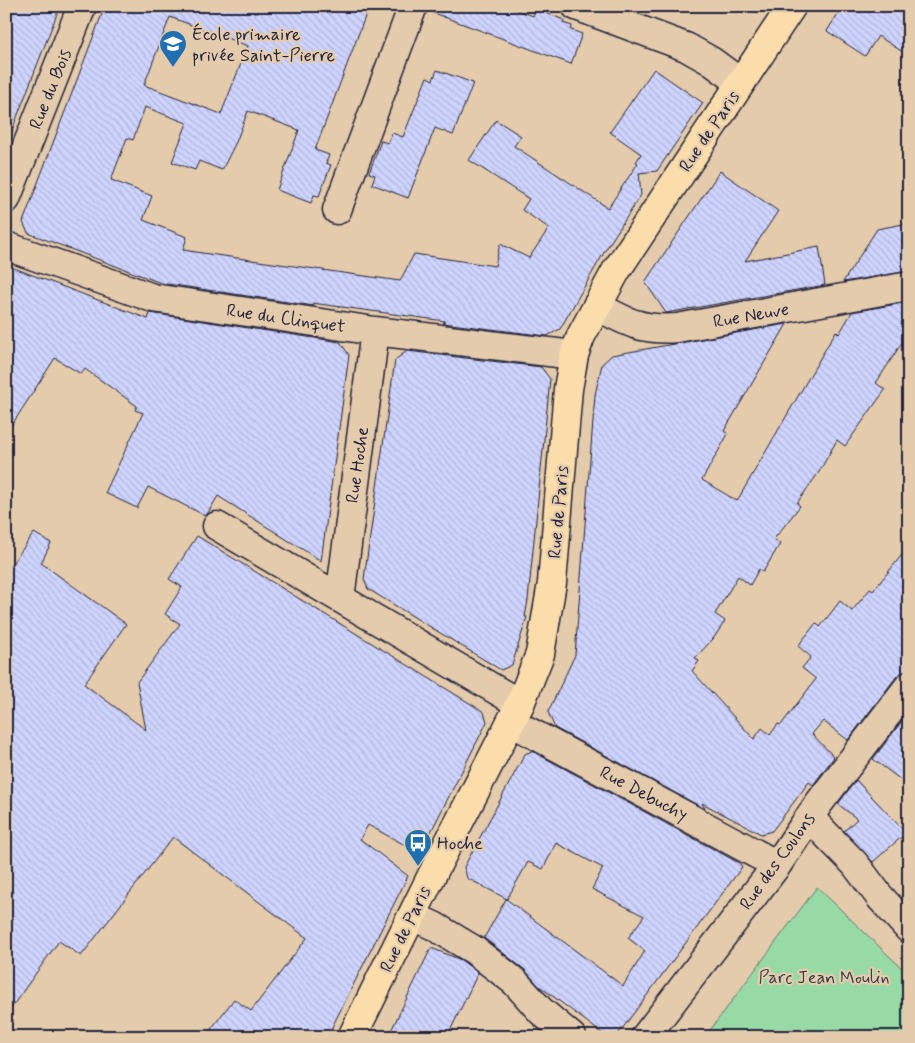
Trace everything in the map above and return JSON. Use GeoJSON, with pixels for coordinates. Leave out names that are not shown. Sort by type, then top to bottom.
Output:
{"type":"FeatureCollection","features":[{"type":"Feature","properties":{"kind":"main road","name":"Rue de Paris"},"geometry":{"type":"LineString","coordinates":[[352,1037],[515,713],[540,654],[548,609],[568,389],[574,356],[581,336],[616,271],[792,6]]}},
{"type":"Feature","properties":{"kind":"street","name":"Rue du Bois"},"geometry":{"type":"LineString","coordinates":[[6,199],[82,6]]}},
{"type":"Feature","properties":{"kind":"street"},"geometry":{"type":"LineString","coordinates":[[337,210],[412,6]]}},
{"type":"Feature","properties":{"kind":"street"},"geometry":{"type":"LineString","coordinates":[[576,6],[686,47],[711,61],[741,84]]}},
{"type":"Feature","properties":{"kind":"street","name":"Rue du Clinquet"},"geometry":{"type":"LineString","coordinates":[[6,246],[153,298],[375,331],[574,356]]}},
{"type":"Feature","properties":{"kind":"street","name":"Rue Neuve"},"geometry":{"type":"LineString","coordinates":[[597,306],[617,318],[640,327],[658,330],[909,286]]}},
{"type":"Feature","properties":{"kind":"street","name":"Rue Hoche"},"geometry":{"type":"LineString","coordinates":[[340,598],[375,331]]}},
{"type":"Feature","properties":{"kind":"street"},"geometry":{"type":"LineString","coordinates":[[217,526],[340,598],[515,713]]}},
{"type":"Feature","properties":{"kind":"street","name":"Rue des Coulons"},"geometry":{"type":"LineString","coordinates":[[646,1037],[777,865],[805,824],[909,686]]}},
{"type":"Feature","properties":{"kind":"street","name":"Rue Debuchy"},"geometry":{"type":"LineString","coordinates":[[515,713],[777,865]]}},
{"type":"Feature","properties":{"kind":"street"},"geometry":{"type":"LineString","coordinates":[[805,824],[855,864],[866,880],[909,929]]}},
{"type":"Feature","properties":{"kind":"street"},"geometry":{"type":"LineString","coordinates":[[412,916],[434,926],[474,950],[515,982],[541,1011],[572,1037]]}},
{"type":"Feature","properties":{"kind":"green space","name":"Parc Jean Moulin"},"geometry":{"type":"Polygon","coordinates":[[[817,887],[909,975],[909,1037],[705,1037],[817,887]]]}},
{"type":"Feature","properties":{"kind":"building"},"geometry":{"type":"Polygon","coordinates":[[[6,6],[60,6],[7,143],[6,143],[6,6]]]}},
{"type":"Feature","properties":{"kind":"building"},"geometry":{"type":"Polygon","coordinates":[[[105,6],[369,6],[315,150],[329,155],[326,163],[331,165],[319,196],[314,195],[311,203],[277,190],[299,130],[248,111],[236,142],[222,170],[199,161],[195,170],[172,162],[187,123],[145,107],[133,140],[127,138],[111,180],[152,196],[143,220],[187,237],[183,250],[400,281],[414,254],[495,266],[500,244],[529,258],[549,228],[522,210],[529,199],[469,160],[496,120],[521,136],[514,146],[608,208],[638,163],[636,162],[641,154],[610,132],[654,69],[703,103],[657,171],[639,173],[641,195],[606,249],[560,329],[547,336],[443,323],[445,321],[312,303],[314,306],[161,283],[28,233],[23,222],[105,6]],[[170,17],[144,85],[221,114],[248,46],[170,17]]]}},
{"type":"Feature","properties":{"kind":"building"},"geometry":{"type":"Polygon","coordinates":[[[428,6],[507,6],[533,16],[536,9],[564,20],[563,23],[572,26],[571,30],[582,34],[571,64],[428,11],[428,6]]]}},
{"type":"Feature","properties":{"kind":"building"},"geometry":{"type":"Polygon","coordinates":[[[843,6],[895,6],[909,15],[909,56],[878,36],[865,56],[827,31],[843,6]]]}},
{"type":"Feature","properties":{"kind":"building"},"geometry":{"type":"Polygon","coordinates":[[[437,70],[473,83],[453,135],[435,128],[408,198],[372,184],[375,175],[369,173],[381,141],[388,143],[392,133],[403,137],[427,77],[433,80],[437,70]]]}},
{"type":"Feature","properties":{"kind":"building"},"geometry":{"type":"Polygon","coordinates":[[[720,171],[778,211],[745,261],[819,247],[825,285],[666,313],[645,282],[720,171]]]}},
{"type":"Feature","properties":{"kind":"building"},"geometry":{"type":"Polygon","coordinates":[[[909,223],[909,271],[843,282],[877,229],[909,223]]]}},
{"type":"Feature","properties":{"kind":"building"},"geometry":{"type":"Polygon","coordinates":[[[6,265],[148,319],[150,313],[340,342],[349,355],[321,561],[218,496],[206,516],[148,487],[137,508],[105,493],[143,413],[135,410],[137,406],[85,369],[81,374],[55,358],[6,434],[6,265]]]}},
{"type":"Feature","properties":{"kind":"building"},"geometry":{"type":"Polygon","coordinates":[[[909,302],[909,351],[901,344],[876,383],[885,390],[845,446],[837,440],[819,472],[797,503],[800,506],[774,539],[780,544],[763,572],[759,569],[750,585],[738,576],[715,614],[725,621],[713,639],[695,658],[699,661],[692,671],[754,739],[762,728],[770,735],[778,724],[781,725],[816,679],[802,668],[811,657],[798,646],[816,623],[820,627],[840,601],[852,611],[870,589],[873,591],[909,546],[909,671],[897,676],[848,740],[823,721],[812,734],[834,757],[813,785],[809,782],[772,831],[761,834],[702,803],[705,809],[555,728],[548,712],[575,655],[595,395],[602,364],[612,355],[787,324],[724,431],[728,434],[702,480],[737,501],[836,331],[839,334],[852,312],[909,302]]]}},
{"type":"Feature","properties":{"kind":"building"},"geometry":{"type":"Polygon","coordinates":[[[407,351],[541,367],[550,379],[525,617],[527,617],[512,665],[501,670],[368,589],[364,579],[395,360],[407,351]]]}},
{"type":"Feature","properties":{"kind":"building"},"geometry":{"type":"Polygon","coordinates":[[[34,533],[51,543],[41,563],[126,624],[84,684],[146,730],[137,682],[180,624],[165,614],[182,587],[169,579],[197,536],[484,712],[487,722],[420,853],[368,825],[360,839],[408,876],[327,1037],[205,1037],[234,999],[251,1011],[307,938],[173,837],[81,956],[59,941],[6,1015],[6,572],[34,533]]]}},
{"type":"Feature","properties":{"kind":"building"},"geometry":{"type":"Polygon","coordinates":[[[909,712],[909,786],[873,759],[909,712]]]}},
{"type":"Feature","properties":{"kind":"building"},"geometry":{"type":"Polygon","coordinates":[[[532,751],[739,863],[742,867],[616,1037],[607,1037],[538,985],[525,970],[484,938],[506,899],[623,986],[645,951],[628,938],[644,916],[592,889],[603,868],[556,843],[543,869],[528,862],[507,899],[467,878],[464,867],[525,754],[532,751]]]}},
{"type":"Feature","properties":{"kind":"building"},"geometry":{"type":"Polygon","coordinates":[[[856,780],[906,833],[873,862],[844,831],[857,819],[838,804],[856,780]]]}},
{"type":"Feature","properties":{"kind":"building"},"geometry":{"type":"Polygon","coordinates":[[[431,948],[461,960],[478,973],[447,1037],[388,1037],[431,948]]]}},
{"type":"Feature","properties":{"kind":"place","name":"École primaire privée Saint-Pierre"},"geometry":{"type":"Point","coordinates":[173,68]}},
{"type":"Feature","properties":{"kind":"place","name":"Hoche"},"geometry":{"type":"Point","coordinates":[418,867]}}]}
